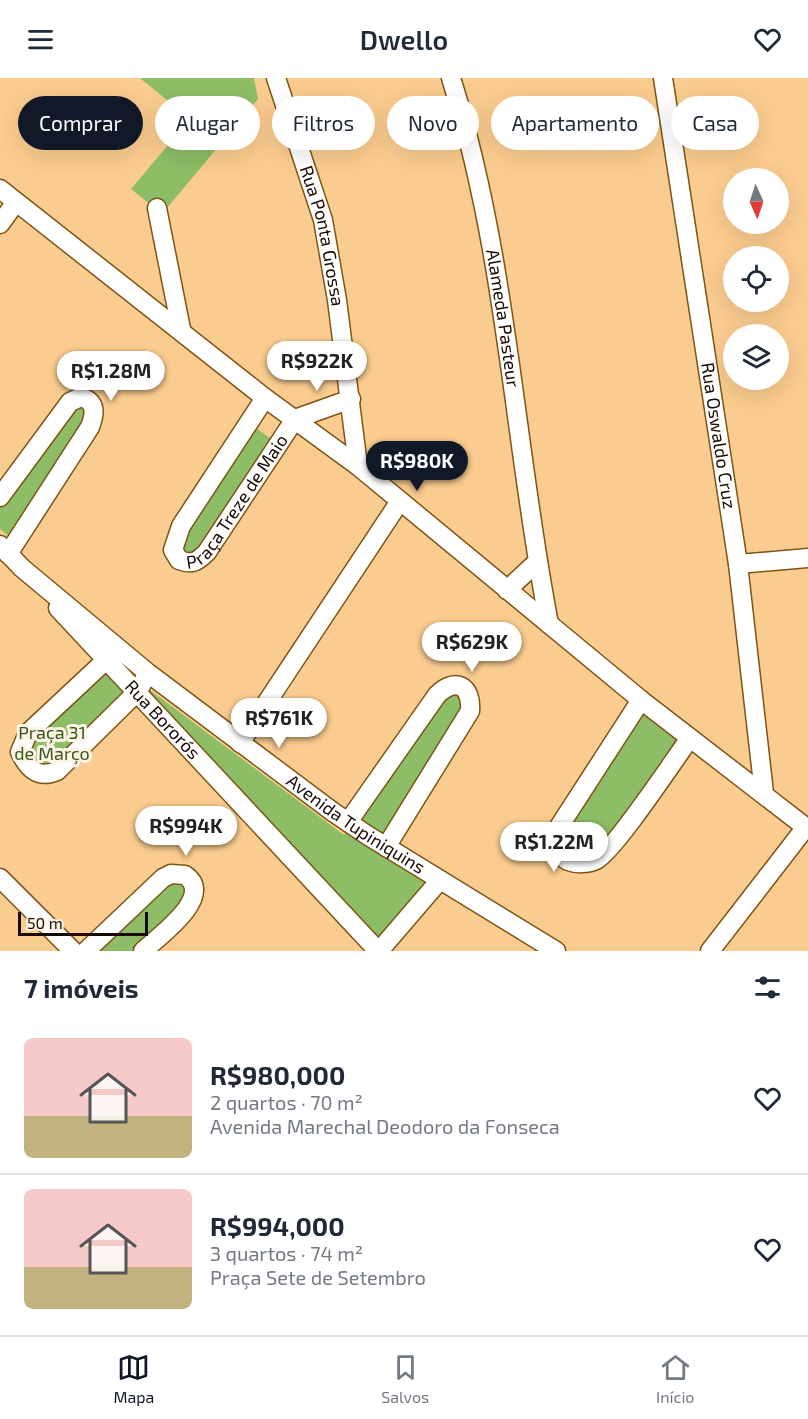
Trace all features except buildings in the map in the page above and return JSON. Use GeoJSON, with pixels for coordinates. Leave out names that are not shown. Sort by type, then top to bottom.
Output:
{"type":"FeatureCollection","features":[{"type":"Feature","properties":{"kind":"street","name":"Rua Ponta Grossa"},"geometry":{"type":"LineString","coordinates":[[276,78],[323,220],[351,399],[358,466]]}},
{"type":"Feature","properties":{"kind":"street","name":"Alameda Pasteur"},"geometry":{"type":"LineString","coordinates":[[451,78],[469,133],[487,218],[537,562],[549,624]]}},
{"type":"Feature","properties":{"kind":"street","name":"Rua Oswaldo Cruz"},"geometry":{"type":"LineString","coordinates":[[663,78],[738,564],[764,793]]}},
{"type":"Feature","properties":{"kind":"street"},"geometry":{"type":"LineString","coordinates":[[0,189],[181,329],[265,398],[358,466],[641,700],[807,828],[711,951]]}},
{"type":"Feature","properties":{"kind":"street"},"geometry":{"type":"LineString","coordinates":[[0,224],[16,202]]}},
{"type":"Feature","properties":{"kind":"street"},"geometry":{"type":"LineString","coordinates":[[157,208],[181,329]]}},
{"type":"Feature","properties":{"kind":"street"},"geometry":{"type":"LineString","coordinates":[[0,497],[70,402],[81,397],[89,401],[94,406],[95,415],[90,427],[4,549]]}},
{"type":"Feature","properties":{"kind":"street","name":"Praça Treze de Maio"},"geometry":{"type":"LineString","coordinates":[[265,398],[178,531],[172,550],[179,560],[189,564],[199,561],[207,552],[295,419]]}},
{"type":"Feature","properties":{"kind":"street"},"geometry":{"type":"LineString","coordinates":[[295,419],[351,399]]}},
{"type":"Feature","properties":{"kind":"street"},"geometry":{"type":"LineString","coordinates":[[240,743],[400,501]]}},
{"type":"Feature","properties":{"kind":"street","name":"Avenida Tupiniquins"},"geometry":{"type":"LineString","coordinates":[[4,549],[22,568],[148,673],[348,822],[556,951]]}},
{"type":"Feature","properties":{"kind":"street"},"geometry":{"type":"LineString","coordinates":[[738,564],[808,558]]}},
{"type":"Feature","properties":{"kind":"street"},"geometry":{"type":"LineString","coordinates":[[507,590],[537,562]]}},
{"type":"Feature","properties":{"kind":"street","name":"Rua Bororós"},"geometry":{"type":"LineString","coordinates":[[22,568],[105,661],[138,691],[378,951]]}},
{"type":"Feature","properties":{"kind":"street"},"geometry":{"type":"LineString","coordinates":[[105,661],[28,733],[20,752],[26,764],[36,773],[47,775],[57,771],[138,691],[148,673]]}},
{"type":"Feature","properties":{"kind":"street"},"geometry":{"type":"LineString","coordinates":[[348,822],[436,695],[447,685],[456,685],[463,689],[469,696],[470,711],[386,847]]}},
{"type":"Feature","properties":{"kind":"street"},"geometry":{"type":"LineString","coordinates":[[641,700],[555,833],[554,844],[560,854],[569,861],[583,864],[596,860],[622,830],[690,738]]}},
{"type":"Feature","properties":{"kind":"street"},"geometry":{"type":"LineString","coordinates":[[86,951],[163,878],[171,874],[185,875],[194,884],[195,892],[190,906],[143,951]]}},
{"type":"Feature","properties":{"kind":"street"},"geometry":{"type":"LineString","coordinates":[[1,880],[69,949]]}},
{"type":"Feature","properties":{"kind":"street"},"geometry":{"type":"LineString","coordinates":[[378,951],[440,880]]}},
{"type":"Feature","properties":{"kind":"green space"},"geometry":{"type":"Polygon","coordinates":[[[140,78],[254,78],[257,96],[162,96],[140,78]]]}},
{"type":"Feature","properties":{"kind":"green space"},"geometry":{"type":"Polygon","coordinates":[[[164,150],[215,150],[162,214],[131,189],[164,150]]]}},
{"type":"Feature","properties":{"kind":"green space"},"geometry":{"type":"Polygon","coordinates":[[[76,404],[90,412],[10,537],[0,529],[0,508],[71,407],[76,404]]]}},
{"type":"Feature","properties":{"kind":"green space"},"geometry":{"type":"Polygon","coordinates":[[[253,426],[277,443],[217,533],[186,559],[178,540],[253,426]]]}},
{"type":"Feature","properties":{"kind":"green space","name":"Praça 31 de Março"},"geometry":{"type":"Polygon","coordinates":[[[109,671],[132,694],[53,768],[29,760],[27,739],[109,671]]]}},
{"type":"Feature","properties":{"kind":"green space"},"geometry":{"type":"Polygon","coordinates":[[[146,687],[344,835],[439,697],[455,688],[468,706],[379,852],[433,884],[383,943],[146,687]]]}},
{"type":"Feature","properties":{"kind":"green space"},"geometry":{"type":"Polygon","coordinates":[[[640,708],[685,740],[602,853],[569,856],[556,837],[640,708]]]}},
{"type":"Feature","properties":{"kind":"green space"},"geometry":{"type":"Polygon","coordinates":[[[176,875],[193,892],[140,951],[95,951],[176,875]]]}}]}
